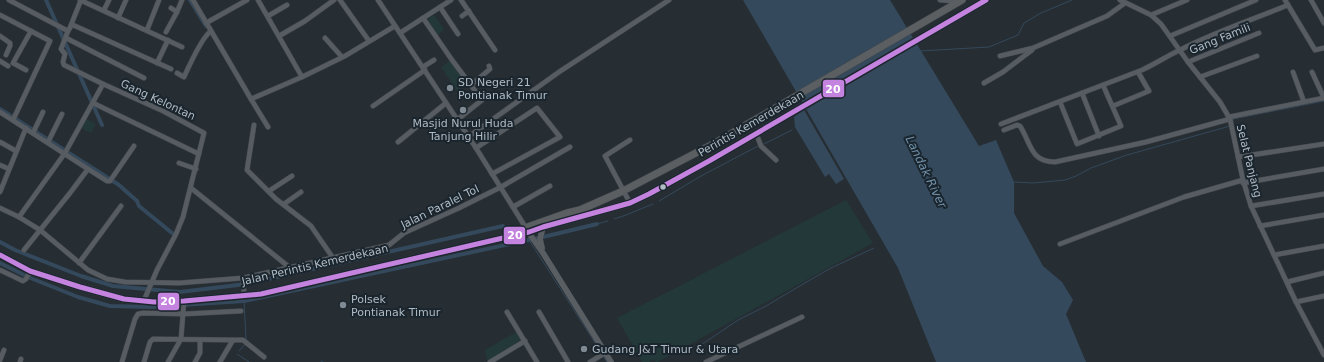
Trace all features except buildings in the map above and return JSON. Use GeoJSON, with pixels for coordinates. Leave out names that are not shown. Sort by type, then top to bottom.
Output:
{"type":"FeatureCollection","features":[{"type":"Feature","properties":{"kind":"highway","name":"Perintis Kemerdekaan"},"geometry":{"type":"LineString","coordinates":[[531,235],[543,227],[630,203],[709,161],[937,29],[977,2],[986,0]]}},
{"type":"Feature","properties":{"kind":"highway"},"geometry":{"type":"LineString","coordinates":[[473,243],[531,235],[567,213],[580,210],[623,191],[701,150],[959,2]]}},
{"type":"Feature","properties":{"kind":"highway","name":"Jalan Perintis Kemerdekaan"},"geometry":{"type":"LineString","coordinates":[[0,254],[32,268],[74,283],[127,296],[147,294],[220,296],[283,285],[451,245],[473,243]]}},
{"type":"Feature","properties":{"kind":"highway","name":"Jalan Perintis Kemerdekaan"},"geometry":{"type":"LineString","coordinates":[[0,254],[29,272],[124,299],[154,302],[184,302],[261,294],[473,243]]}},
{"type":"Feature","properties":{"kind":"main road"},"geometry":{"type":"LineString","coordinates":[[543,227],[540,239],[543,253]]}},
{"type":"Feature","properties":{"kind":"main road"},"geometry":{"type":"LineString","coordinates":[[531,235],[611,362]]}},
{"type":"Feature","properties":{"kind":"street"},"geometry":{"type":"LineString","coordinates":[[9,0],[68,31]]}},
{"type":"Feature","properties":{"kind":"street"},"geometry":{"type":"LineString","coordinates":[[144,78],[66,38],[81,0],[182,47]]}},
{"type":"Feature","properties":{"kind":"street"},"geometry":{"type":"LineString","coordinates":[[104,10],[109,0]]}},
{"type":"Feature","properties":{"kind":"street"},"geometry":{"type":"LineString","coordinates":[[118,18],[126,0]]}},
{"type":"Feature","properties":{"kind":"street"},"geometry":{"type":"LineString","coordinates":[[147,30],[159,0]]}},
{"type":"Feature","properties":{"kind":"street"},"geometry":{"type":"LineString","coordinates":[[166,32],[182,0]]}},
{"type":"Feature","properties":{"kind":"street"},"geometry":{"type":"LineString","coordinates":[[193,0],[268,127]]}},
{"type":"Feature","properties":{"kind":"street"},"geometry":{"type":"LineString","coordinates":[[206,23],[247,0]]}},
{"type":"Feature","properties":{"kind":"street"},"geometry":{"type":"LineString","coordinates":[[258,0],[302,77]]}},
{"type":"Feature","properties":{"kind":"street"},"geometry":{"type":"LineString","coordinates":[[279,36],[305,21],[334,0]]}},
{"type":"Feature","properties":{"kind":"street"},"geometry":{"type":"LineString","coordinates":[[340,0],[369,41]]}},
{"type":"Feature","properties":{"kind":"street"},"geometry":{"type":"LineString","coordinates":[[378,0],[424,68],[531,235]]}},
{"type":"Feature","properties":{"kind":"street"},"geometry":{"type":"LineString","coordinates":[[400,33],[451,0]]}},
{"type":"Feature","properties":{"kind":"street"},"geometry":{"type":"LineString","coordinates":[[461,0],[495,50]]}},
{"type":"Feature","properties":{"kind":"street"},"geometry":{"type":"LineString","coordinates":[[468,137],[559,72],[669,0]]}},
{"type":"Feature","properties":{"kind":"street"},"geometry":{"type":"LineString","coordinates":[[940,0],[959,2]]}},
{"type":"Feature","properties":{"kind":"street","name":"Selat Panjang"},"geometry":{"type":"LineString","coordinates":[[1120,0],[1151,16],[1161,24],[1188,62],[1216,97],[1230,122],[1243,182],[1251,206],[1296,302],[1323,349],[1324,355]]}},
{"type":"Feature","properties":{"kind":"street"},"geometry":{"type":"LineString","coordinates":[[1151,16],[1187,0]]}},
{"type":"Feature","properties":{"kind":"street"},"geometry":{"type":"LineString","coordinates":[[1170,36],[1256,0]]}},
{"type":"Feature","properties":{"kind":"street"},"geometry":{"type":"LineString","coordinates":[[1285,0],[1315,50],[1324,48]]}},
{"type":"Feature","properties":{"kind":"street"},"geometry":{"type":"LineString","coordinates":[[1311,0],[1324,23]]}},
{"type":"Feature","properties":{"kind":"street"},"geometry":{"type":"LineString","coordinates":[[1000,56],[1033,48],[1107,16],[1126,3]]}},
{"type":"Feature","properties":{"kind":"street"},"geometry":{"type":"LineString","coordinates":[[268,16],[287,5]]}},
{"type":"Feature","properties":{"kind":"street"},"geometry":{"type":"LineString","coordinates":[[1001,124],[1103,84],[1138,72],[1158,63],[1179,50],[1228,28],[1288,6]]}},
{"type":"Feature","properties":{"kind":"street"},"geometry":{"type":"LineString","coordinates":[[440,7],[458,34]]}},
{"type":"Feature","properties":{"kind":"street"},"geometry":{"type":"LineString","coordinates":[[171,8],[177,12]]}},
{"type":"Feature","properties":{"kind":"street"},"geometry":{"type":"LineString","coordinates":[[462,16],[469,12]]}},
{"type":"Feature","properties":{"kind":"street"},"geometry":{"type":"LineString","coordinates":[[0,15],[48,39],[50,42],[14,118]]}},
{"type":"Feature","properties":{"kind":"street"},"geometry":{"type":"LineString","coordinates":[[423,18],[482,100],[457,120]]}},
{"type":"Feature","properties":{"kind":"street"},"geometry":{"type":"LineString","coordinates":[[71,25],[170,69]]}},
{"type":"Feature","properties":{"kind":"street"},"geometry":{"type":"LineString","coordinates":[[251,99],[302,77],[342,57],[395,26]]}},
{"type":"Feature","properties":{"kind":"street"},"geometry":{"type":"LineString","coordinates":[[26,70],[13,63],[31,31]]}},
{"type":"Feature","properties":{"kind":"street"},"geometry":{"type":"LineString","coordinates":[[177,73],[184,77],[197,50],[208,33],[211,31]]}},
{"type":"Feature","properties":{"kind":"street","name":"Gang Famili"},"geometry":{"type":"LineString","coordinates":[[1188,62],[1259,33]]}},
{"type":"Feature","properties":{"kind":"street"},"geometry":{"type":"LineString","coordinates":[[0,36],[10,43],[6,55]]}},
{"type":"Feature","properties":{"kind":"street","name":"Gang Kelontan"},"geometry":{"type":"LineString","coordinates":[[66,38],[61,49],[66,54],[63,64],[103,84],[145,102],[201,131],[204,134],[199,154]]}},
{"type":"Feature","properties":{"kind":"street"},"geometry":{"type":"LineString","coordinates":[[325,38],[342,57]]}},
{"type":"Feature","properties":{"kind":"street"},"geometry":{"type":"LineString","coordinates":[[158,63],[168,40]]}},
{"type":"Feature","properties":{"kind":"street"},"geometry":{"type":"LineString","coordinates":[[984,83],[1015,64],[1033,48]]}},
{"type":"Feature","properties":{"kind":"street"},"geometry":{"type":"LineString","coordinates":[[1200,77],[1257,56]]}},
{"type":"Feature","properties":{"kind":"street"},"geometry":{"type":"LineString","coordinates":[[373,106],[434,60]]}},
{"type":"Feature","properties":{"kind":"street"},"geometry":{"type":"LineString","coordinates":[[0,61],[8,66]]}},
{"type":"Feature","properties":{"kind":"street"},"geometry":{"type":"LineString","coordinates":[[471,85],[490,68],[489,66]]}},
{"type":"Feature","properties":{"kind":"street"},"geometry":{"type":"LineString","coordinates":[[1113,106],[1149,91],[1138,72]]}},
{"type":"Feature","properties":{"kind":"street"},"geometry":{"type":"LineString","coordinates":[[1293,72],[1304,102]]}},
{"type":"Feature","properties":{"kind":"street"},"geometry":{"type":"LineString","coordinates":[[1004,130],[1017,125],[1020,126],[1038,158],[1047,162],[1055,162],[1146,142],[1324,98],[1312,72]]}},
{"type":"Feature","properties":{"kind":"street"},"geometry":{"type":"LineString","coordinates":[[19,217],[66,151],[103,84]]}},
{"type":"Feature","properties":{"kind":"street"},"geometry":{"type":"LineString","coordinates":[[1060,102],[1076,144],[1099,136],[1121,126],[1103,84]]}},
{"type":"Feature","properties":{"kind":"street"},"geometry":{"type":"LineString","coordinates":[[1082,93],[1099,136]]}},
{"type":"Feature","properties":{"kind":"street"},"geometry":{"type":"LineString","coordinates":[[92,102],[199,154],[186,209],[176,234],[147,294]]}},
{"type":"Feature","properties":{"kind":"street"},"geometry":{"type":"LineString","coordinates":[[398,142],[446,103]]}},
{"type":"Feature","properties":{"kind":"street"},"geometry":{"type":"LineString","coordinates":[[476,148],[537,108],[560,137],[492,174]]}},
{"type":"Feature","properties":{"kind":"street"},"geometry":{"type":"LineString","coordinates":[[0,112],[14,118],[26,128],[49,140],[107,181],[111,180],[134,146]]}},
{"type":"Feature","properties":{"kind":"street"},"geometry":{"type":"LineString","coordinates":[[34,131],[43,112]]}},
{"type":"Feature","properties":{"kind":"street"},"geometry":{"type":"LineString","coordinates":[[49,140],[62,114]]}},
{"type":"Feature","properties":{"kind":"street"},"geometry":{"type":"LineString","coordinates":[[254,125],[246,170],[276,199],[311,226],[333,258]]}},
{"type":"Feature","properties":{"kind":"street"},"geometry":{"type":"LineString","coordinates":[[0,192],[2,182],[26,128]]}},
{"type":"Feature","properties":{"kind":"street"},"geometry":{"type":"LineString","coordinates":[[758,132],[761,146],[776,160]]}},
{"type":"Feature","properties":{"kind":"street"},"geometry":{"type":"LineString","coordinates":[[630,140],[605,156],[630,203]]}},
{"type":"Feature","properties":{"kind":"street"},"geometry":{"type":"LineString","coordinates":[[0,142],[16,151]]}},
{"type":"Feature","properties":{"kind":"street"},"geometry":{"type":"LineString","coordinates":[[1238,157],[1324,144]]}},
{"type":"Feature","properties":{"kind":"street","name":"Jalan Paralel Tol"},"geometry":{"type":"LineString","coordinates":[[0,208],[19,217],[40,230],[94,274],[107,279],[125,282],[189,283],[243,279],[288,267],[389,245],[404,233],[501,187],[570,147]]}},
{"type":"Feature","properties":{"kind":"street"},"geometry":{"type":"LineString","coordinates":[[179,163],[196,169]]}},
{"type":"Feature","properties":{"kind":"street"},"geometry":{"type":"LineString","coordinates":[[0,165],[9,169]]}},
{"type":"Feature","properties":{"kind":"street"},"geometry":{"type":"LineString","coordinates":[[24,250],[88,169]]}},
{"type":"Feature","properties":{"kind":"street"},"geometry":{"type":"LineString","coordinates":[[1060,244],[1184,197],[1243,182],[1324,169]]}},
{"type":"Feature","properties":{"kind":"street"},"geometry":{"type":"LineString","coordinates":[[269,191],[292,176]]}},
{"type":"Feature","properties":{"kind":"street"},"geometry":{"type":"LineString","coordinates":[[513,208],[550,186]]}},
{"type":"Feature","properties":{"kind":"street"},"geometry":{"type":"LineString","coordinates":[[191,188],[288,267]]}},
{"type":"Feature","properties":{"kind":"street"},"geometry":{"type":"LineString","coordinates":[[284,204],[301,192]]}},
{"type":"Feature","properties":{"kind":"street"},"geometry":{"type":"LineString","coordinates":[[1251,206],[1324,194]]}},
{"type":"Feature","properties":{"kind":"street"},"geometry":{"type":"LineString","coordinates":[[80,263],[121,206]]}},
{"type":"Feature","properties":{"kind":"street"},"geometry":{"type":"LineString","coordinates":[[1260,226],[1324,215]]}},
{"type":"Feature","properties":{"kind":"street"},"geometry":{"type":"LineString","coordinates":[[1274,255],[1324,246]]}},
{"type":"Feature","properties":{"kind":"street"},"geometry":{"type":"LineString","coordinates":[[0,270],[22,281],[26,279],[29,272]]}},
{"type":"Feature","properties":{"kind":"street"},"geometry":{"type":"LineString","coordinates":[[1287,282],[1324,273]]}},
{"type":"Feature","properties":{"kind":"street"},"geometry":{"type":"LineString","coordinates":[[243,279],[244,292]]}},
{"type":"Feature","properties":{"kind":"street"},"geometry":{"type":"LineString","coordinates":[[1296,302],[1324,296]]}},
{"type":"Feature","properties":{"kind":"street"},"geometry":{"type":"LineString","coordinates":[[168,362],[181,339],[184,302]]}},
{"type":"Feature","properties":{"kind":"street"},"geometry":{"type":"LineString","coordinates":[[122,362],[137,315],[143,313],[241,311]]}},
{"type":"Feature","properties":{"kind":"street"},"geometry":{"type":"LineString","coordinates":[[507,312],[537,362]]}},
{"type":"Feature","properties":{"kind":"street"},"geometry":{"type":"LineString","coordinates":[[539,312],[568,362]]}},
{"type":"Feature","properties":{"kind":"street"},"geometry":{"type":"LineString","coordinates":[[704,362],[802,317]]}},
{"type":"Feature","properties":{"kind":"street"},"geometry":{"type":"LineString","coordinates":[[144,362],[152,340],[241,340],[264,357]]}},
{"type":"Feature","properties":{"kind":"street"},"geometry":{"type":"LineString","coordinates":[[195,362],[200,353],[200,340]]}},
{"type":"Feature","properties":{"kind":"street"},"geometry":{"type":"LineString","coordinates":[[220,362],[233,340]]}},
{"type":"Feature","properties":{"kind":"street"},"geometry":{"type":"LineString","coordinates":[[490,362],[525,341]]}},
{"type":"Feature","properties":{"kind":"street"},"geometry":{"type":"LineString","coordinates":[[0,360],[4,350]]}},
{"type":"Feature","properties":{"kind":"street"},"geometry":{"type":"LineString","coordinates":[[590,362],[605,353]]}},
{"type":"Feature","properties":{"kind":"green space"},"geometry":{"type":"Polygon","coordinates":[[[434,15],[444,29],[437,36],[426,20],[434,15]]]}},
{"type":"Feature","properties":{"kind":"green space"},"geometry":{"type":"Polygon","coordinates":[[[450,61],[466,84],[457,91],[441,67],[450,61]]]}},
{"type":"Feature","properties":{"kind":"green space"},"geometry":{"type":"Polygon","coordinates":[[[86,119],[96,124],[91,133],[81,128],[86,119]]]}},
{"type":"Feature","properties":{"kind":"green space"},"geometry":{"type":"Polygon","coordinates":[[[846,200],[873,243],[658,362],[654,359],[649,362],[642,362],[617,318],[846,200]]]}},
{"type":"Feature","properties":{"kind":"green space"},"geometry":{"type":"Polygon","coordinates":[[[516,332],[521,340],[487,361],[485,350],[516,332]]]}},
{"type":"Feature","properties":{"kind":"water","name":"Landak River"},"geometry":{"type":"Polygon","coordinates":[[[743,0],[890,0],[979,146],[996,140],[1014,182],[1014,213],[1043,266],[1062,282],[1073,300],[1066,314],[1086,362],[936,362],[898,268],[743,0]]]}},
{"type":"Feature","properties":{"kind":"water"},"geometry":{"type":"Polygon","coordinates":[[[804,110],[844,179],[836,184],[829,174],[825,177],[795,127],[794,117],[804,110]]]}},
{"type":"Feature","properties":{"kind":"waterway"},"geometry":{"type":"LineString","coordinates":[[46,0],[102,125]]}},
{"type":"Feature","properties":{"kind":"waterway"},"geometry":{"type":"LineString","coordinates":[[190,0],[206,26]]}},
{"type":"Feature","properties":{"kind":"waterway"},"geometry":{"type":"LineString","coordinates":[[920,51],[989,47],[1018,35],[1024,23],[1041,13],[1072,0]]}},
{"type":"Feature","properties":{"kind":"waterway"},"geometry":{"type":"LineString","coordinates":[[1233,126],[1233,119],[1324,101]]}},
{"type":"Feature","properties":{"kind":"waterway"},"geometry":{"type":"LineString","coordinates":[[0,109],[119,185],[137,201],[139,206],[172,233]]}},
{"type":"Feature","properties":{"kind":"waterway"},"geometry":{"type":"LineString","coordinates":[[1014,182],[1033,183],[1065,180],[1091,168],[1127,155],[1230,126]]}},
{"type":"Feature","properties":{"kind":"waterway"},"geometry":{"type":"LineString","coordinates":[[764,144],[792,130]]}},
{"type":"Feature","properties":{"kind":"waterway"},"geometry":{"type":"LineString","coordinates":[[659,201],[701,176],[758,146]]}},
{"type":"Feature","properties":{"kind":"waterway"},"geometry":{"type":"LineString","coordinates":[[614,219],[653,204]]}},
{"type":"Feature","properties":{"kind":"waterway"},"geometry":{"type":"LineString","coordinates":[[597,224],[608,221]]}},
{"type":"Feature","properties":{"kind":"waterway"},"geometry":{"type":"LineString","coordinates":[[543,237],[597,224]]}},
{"type":"Feature","properties":{"kind":"waterway"},"geometry":{"type":"LineString","coordinates":[[0,242],[15,250],[81,276],[113,286],[180,292],[246,284],[503,226]]}},
{"type":"Feature","properties":{"kind":"waterway"},"geometry":{"type":"LineString","coordinates":[[0,263],[28,277],[78,297],[110,306],[151,307],[244,301],[538,238]]}},
{"type":"Feature","properties":{"kind":"waterway"},"geometry":{"type":"LineString","coordinates":[[529,240],[601,352]]}},
{"type":"Feature","properties":{"kind":"waterway"},"geometry":{"type":"LineString","coordinates":[[701,345],[738,320],[766,306],[831,268],[874,248]]}},
{"type":"Feature","properties":{"kind":"waterway"},"geometry":{"type":"LineString","coordinates":[[244,301],[246,339]]}},
{"type":"Feature","properties":{"kind":"waterway"},"geometry":{"type":"LineString","coordinates":[[239,351],[245,344]]}},
{"type":"Feature","properties":{"kind":"waterway"},"geometry":{"type":"LineString","coordinates":[[237,354],[249,362]]}},
{"type":"Feature","properties":{"kind":"waterway"},"geometry":{"type":"LineString","coordinates":[[604,357],[607,362]]}},
{"type":"Feature","properties":{"kind":"transit line","name":"20"},"geometry":{"type":"LineString","coordinates":[[0,255],[30,271],[124,299],[154,302],[184,301],[261,294],[529,232],[630,203],[649,194],[709,161],[986,0]]}},
{"type":"Feature","properties":{"kind":"place","name":"SD Negeri 21 Pontianak Timur"},"geometry":{"type":"Point","coordinates":[450,88]}},
{"type":"Feature","properties":{"kind":"place","name":"Masjid Nurul Huda Tanjung Hilir"},"geometry":{"type":"Point","coordinates":[463,110]}},
{"type":"Feature","properties":{"kind":"place","name":"Polsek Pontianak Timur"},"geometry":{"type":"Point","coordinates":[343,305]}},
{"type":"Feature","properties":{"kind":"place","name":"Gudang J&T Timur & Utara"},"geometry":{"type":"Point","coordinates":[584,349]}}]}
